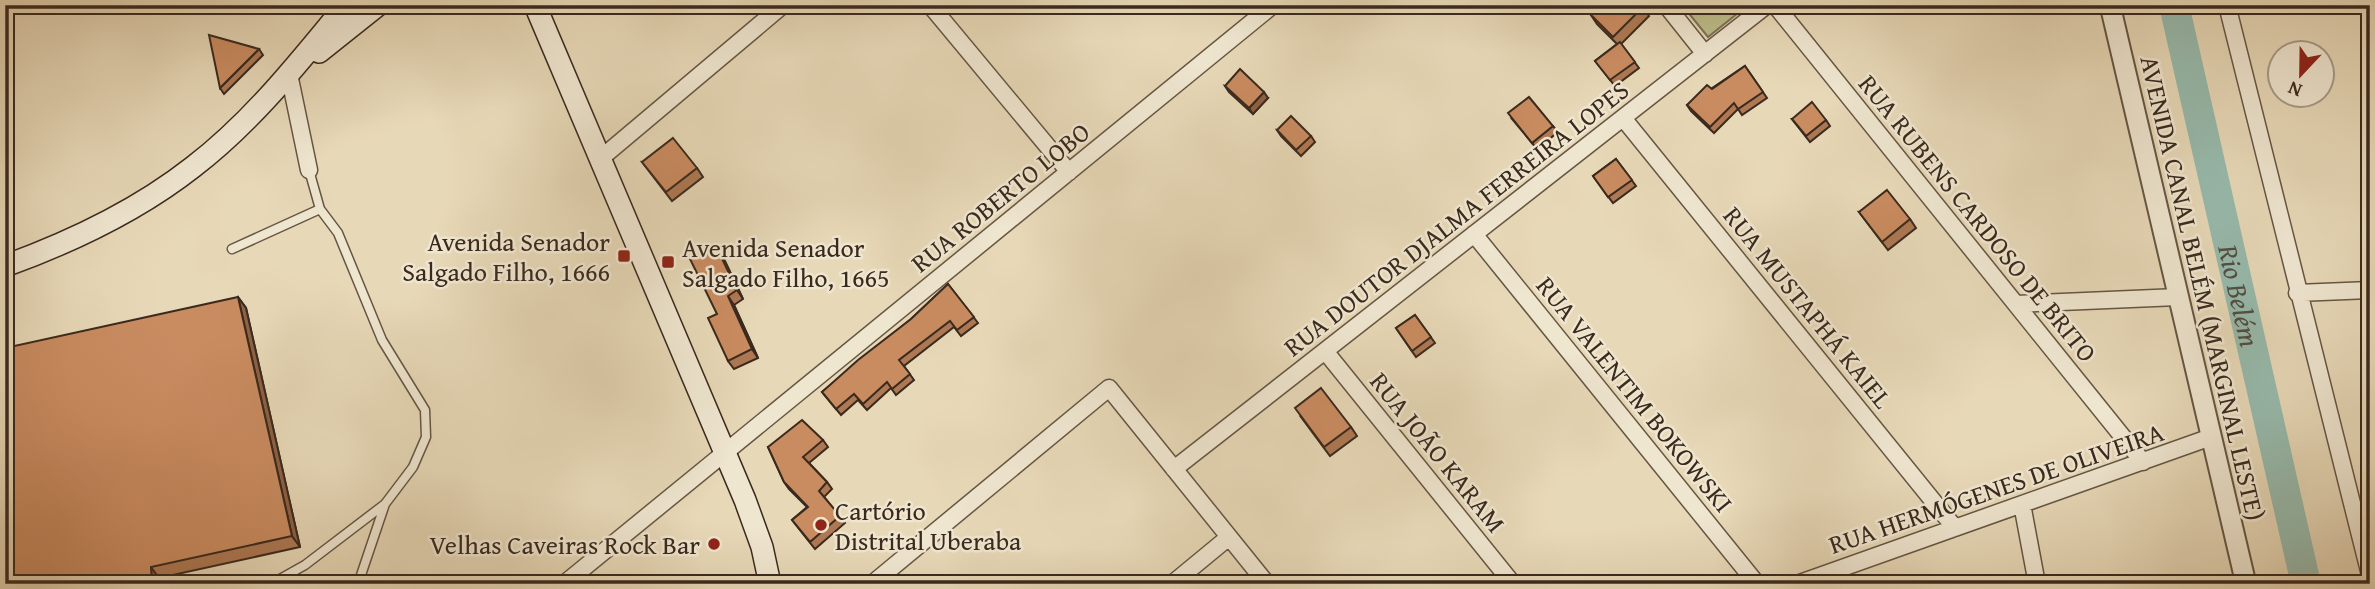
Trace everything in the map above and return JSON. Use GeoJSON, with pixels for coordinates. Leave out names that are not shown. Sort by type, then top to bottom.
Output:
{"type":"FeatureCollection","features":[{"type":"Feature","properties":{"kind":"main road"},"geometry":{"type":"LineString","coordinates":[[5,266],[76,237],[172,183],[207,156],[289,74],[346,5]]}},
{"type":"Feature","properties":{"kind":"main road"},"geometry":{"type":"LineString","coordinates":[[289,74],[379,5]]}},
{"type":"Feature","properties":{"kind":"main road"},"geometry":{"type":"LineString","coordinates":[[534,5],[755,525],[770,584]]}},
{"type":"Feature","properties":{"kind":"street"},"geometry":{"type":"LineString","coordinates":[[600,159],[783,5]]}},
{"type":"Feature","properties":{"kind":"street"},"geometry":{"type":"LineString","coordinates":[[930,5],[1069,172]]}},
{"type":"Feature","properties":{"kind":"street","name":"RUA ROBERTO LOBO"},"geometry":{"type":"LineString","coordinates":[[564,584],[1273,5]]}},
{"type":"Feature","properties":{"kind":"street"},"geometry":{"type":"LineString","coordinates":[[1666,5],[1705,54]]}},
{"type":"Feature","properties":{"kind":"street","name":"RUA DOUTOR DJALMA FERREIRA LOPES"},"geometry":{"type":"LineString","coordinates":[[1174,468],[1767,5]]}},
{"type":"Feature","properties":{"kind":"street","name":"RUA RUBENS CARDOSO DE BRITO"},"geometry":{"type":"LineString","coordinates":[[1774,5],[2143,462]]}},
{"type":"Feature","properties":{"kind":"street","name":"AVENIDA CANAL BELÉM (MARGINAL LESTE)"},"geometry":{"type":"LineString","coordinates":[[2110,5],[2246,584]]}},
{"type":"Feature","properties":{"kind":"street"},"geometry":{"type":"LineString","coordinates":[[2227,5],[2297,293],[2370,575]]}},
{"type":"Feature","properties":{"kind":"street"},"geometry":{"type":"LineString","coordinates":[[289,74],[309,170]]}},
{"type":"Feature","properties":{"kind":"street","name":"RUA MUSTAPHÁ KAIEL"},"geometry":{"type":"LineString","coordinates":[[1623,118],[1955,528]]}},
{"type":"Feature","properties":{"kind":"street","name":"RUA VALENTIM BOKOWSKI"},"geometry":{"type":"LineString","coordinates":[[1474,234],[1757,584]]}},
{"type":"Feature","properties":{"kind":"street"},"geometry":{"type":"LineString","coordinates":[[2297,293],[2370,290]]}},
{"type":"Feature","properties":{"kind":"street"},"geometry":{"type":"LineString","coordinates":[[2016,304],[2178,297]]}},
{"type":"Feature","properties":{"kind":"street","name":"RUA JOÃO KARAM"},"geometry":{"type":"LineString","coordinates":[[1325,351],[1513,584]]}},
{"type":"Feature","properties":{"kind":"street"},"geometry":{"type":"LineString","coordinates":[[872,584],[1109,388],[1267,584]]}},
{"type":"Feature","properties":{"kind":"street","name":"RUA HERMÓGENES DE OLIVEIRA"},"geometry":{"type":"LineString","coordinates":[[1797,584],[2211,438]]}},
{"type":"Feature","properties":{"kind":"street"},"geometry":{"type":"LineString","coordinates":[[2022,504],[2038,584]]}},
{"type":"Feature","properties":{"kind":"street"},"geometry":{"type":"LineString","coordinates":[[1172,584],[1229,537]]}},
{"type":"Feature","properties":{"kind":"lane"},"geometry":{"type":"LineString","coordinates":[[271,584],[305,565],[385,504],[413,467],[426,437],[425,410],[382,340],[338,233],[320,209],[309,170]]}},
{"type":"Feature","properties":{"kind":"lane"},"geometry":{"type":"LineString","coordinates":[[232,249],[320,209]]}},
{"type":"Feature","properties":{"kind":"lane"},"geometry":{"type":"LineString","coordinates":[[358,584],[385,504]]}},
{"type":"Feature","properties":{"kind":"green space"},"geometry":{"type":"Polygon","coordinates":[[[1682,5],[1748,5],[1708,37],[1682,5]]]}},
{"type":"Feature","properties":{"kind":"building"},"geometry":{"type":"Polygon","coordinates":[[[1601,5],[1643,7],[1613,37],[1591,15],[1601,5]]]}},
{"type":"Feature","properties":{"kind":"building"},"geometry":{"type":"Polygon","coordinates":[[[209,35],[259,49],[220,88],[209,35]]]}},
{"type":"Feature","properties":{"kind":"building"},"geometry":{"type":"Polygon","coordinates":[[[1620,42],[1635,62],[1610,80],[1595,61],[1620,42]]]}},
{"type":"Feature","properties":{"kind":"building"},"geometry":{"type":"Polygon","coordinates":[[[1745,66],[1763,92],[1738,109],[1734,103],[1710,127],[1687,105],[1707,85],[1712,89],[1745,66]]]}},
{"type":"Feature","properties":{"kind":"building"},"geometry":{"type":"Polygon","coordinates":[[[1240,69],[1264,92],[1249,108],[1225,86],[1240,69]]]}},
{"type":"Feature","properties":{"kind":"building"},"geometry":{"type":"Polygon","coordinates":[[[1529,97],[1553,126],[1532,143],[1508,113],[1529,97]]]}},
{"type":"Feature","properties":{"kind":"building"},"geometry":{"type":"Polygon","coordinates":[[[1812,102],[1826,120],[1806,136],[1792,119],[1812,102]]]}},
{"type":"Feature","properties":{"kind":"building"},"geometry":{"type":"Polygon","coordinates":[[[1291,116],[1311,136],[1296,150],[1277,130],[1291,116]]]}},
{"type":"Feature","properties":{"kind":"building"},"geometry":{"type":"Polygon","coordinates":[[[673,138],[697,168],[666,192],[642,162],[673,138]]]}},
{"type":"Feature","properties":{"kind":"building"},"geometry":{"type":"Polygon","coordinates":[[[1616,159],[1632,180],[1608,197],[1593,176],[1616,159]]]}},
{"type":"Feature","properties":{"kind":"building"},"geometry":{"type":"Polygon","coordinates":[[[1887,190],[1910,219],[1882,242],[1859,212],[1887,190]]]}},
{"type":"Feature","properties":{"kind":"building"},"geometry":{"type":"Polygon","coordinates":[[[716,246],[737,290],[728,296],[752,349],[728,361],[708,318],[717,314],[690,259],[716,246]]]}},
{"type":"Feature","properties":{"kind":"building"},"geometry":{"type":"Polygon","coordinates":[[[948,284],[974,317],[957,330],[950,321],[899,360],[910,374],[892,389],[887,382],[863,404],[854,394],[836,409],[822,392],[911,319],[948,284]]]}},
{"type":"Feature","properties":{"kind":"building"},"geometry":{"type":"Polygon","coordinates":[[[238,297],[292,536],[151,567],[152,584],[5,584],[5,348],[238,297]]]}},
{"type":"Feature","properties":{"kind":"building"},"geometry":{"type":"Polygon","coordinates":[[[1415,315],[1431,337],[1412,351],[1396,328],[1415,315]]]}},
{"type":"Feature","properties":{"kind":"building"},"geometry":{"type":"Polygon","coordinates":[[[1321,388],[1351,427],[1324,447],[1295,408],[1321,388]]]}},
{"type":"Feature","properties":{"kind":"building"},"geometry":{"type":"Polygon","coordinates":[[[802,420],[823,440],[803,457],[827,482],[819,491],[840,516],[810,542],[792,520],[808,507],[784,482],[768,447],[802,420]]]}},
{"type":"Feature","properties":{"kind":"waterway","name":"Rio Belém"},"geometry":{"type":"LineString","coordinates":[[2174,5],[2306,584]]}},
{"type":"Feature","properties":{"kind":"place","name":"Avenida Senador Salgado Filho, 1666"},"geometry":{"type":"Point","coordinates":[624,256]}},
{"type":"Feature","properties":{"kind":"place","name":"Avenida Senador Salgado Filho, 1665"},"geometry":{"type":"Point","coordinates":[668,262]}},
{"type":"Feature","properties":{"kind":"place","name":"Cartório Distrital Uberaba"},"geometry":{"type":"Point","coordinates":[821,525]}},
{"type":"Feature","properties":{"kind":"place","name":"Velhas Caveiras Rock Bar"},"geometry":{"type":"Point","coordinates":[714,544]}}]}
